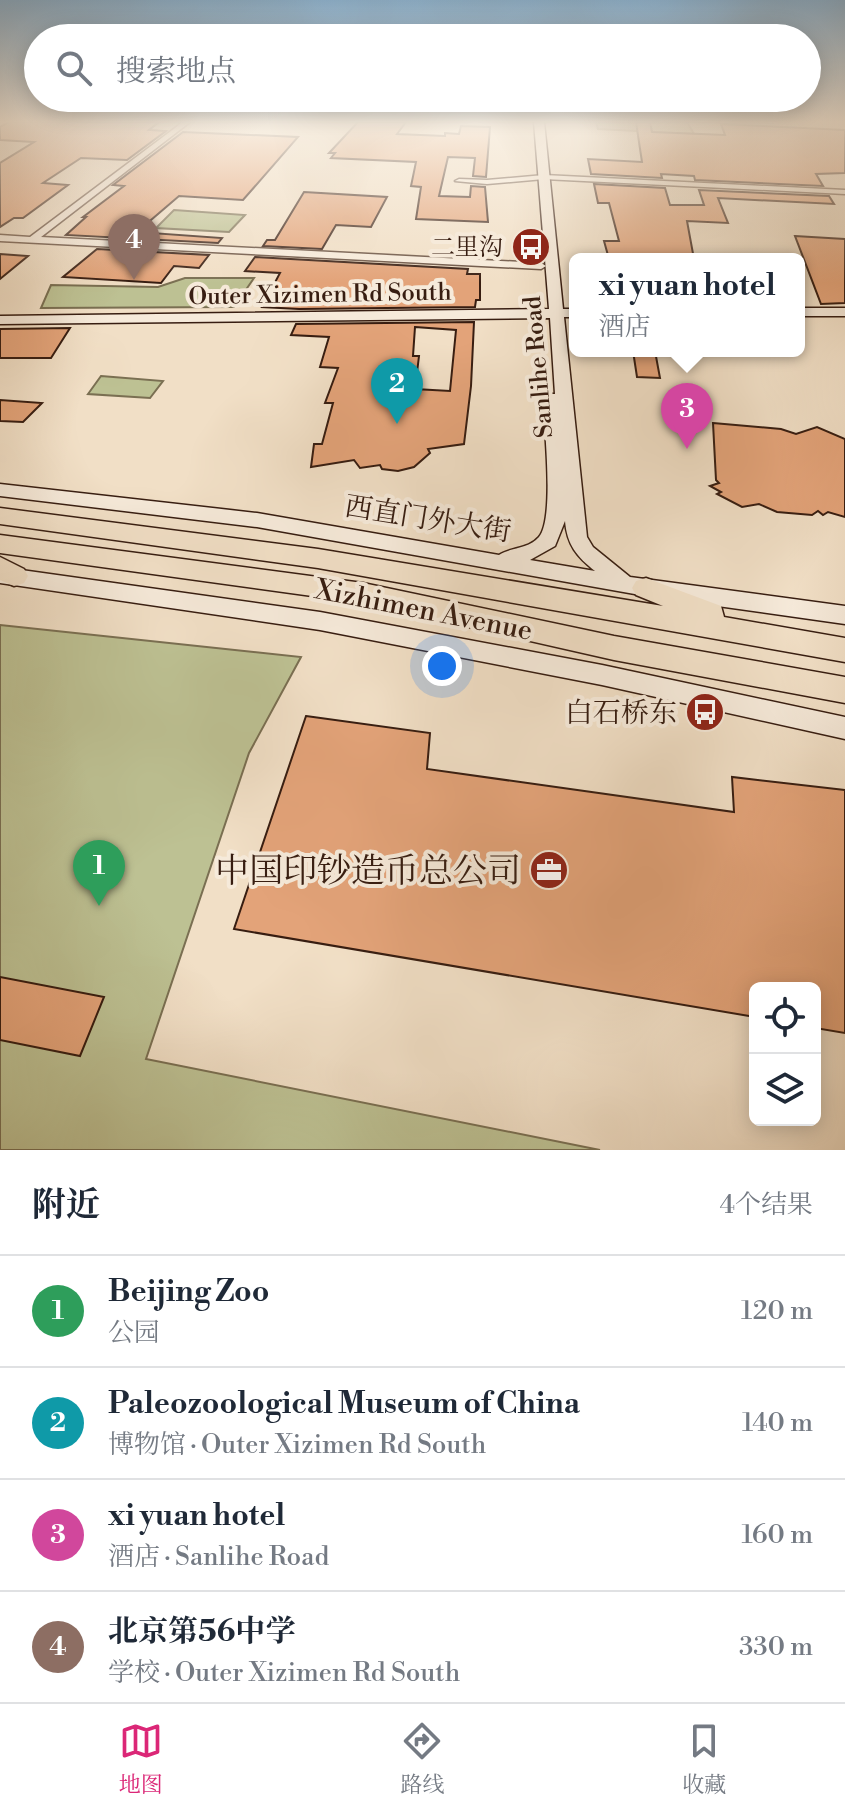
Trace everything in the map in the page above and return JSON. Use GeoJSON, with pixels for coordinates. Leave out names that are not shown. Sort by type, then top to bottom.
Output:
{"type":"FeatureCollection","features":[{"type":"Feature","properties":{"kind":"highway","name":"Xizhimen Avenue"},"geometry":{"type":"LineString","coordinates":[[0,516],[162,534],[456,580],[845,650]]}},
{"type":"Feature","properties":{"kind":"highway","name":"Xizhimen Avenue"},"geometry":{"type":"LineString","coordinates":[[0,544],[363,593],[614,648],[845,690]]}},
{"type":"Feature","properties":{"kind":"highway"},"geometry":{"type":"LineString","coordinates":[[637,586],[764,636]]}},
{"type":"Feature","properties":{"kind":"main road","name":"Sanlihe Road"},"geometry":{"type":"LineString","coordinates":[[495,560],[530,553],[544,545],[554,533],[559,313],[541,266],[539,177]]}},
{"type":"Feature","properties":{"kind":"main road","name":"Sanlihe Road"},"geometry":{"type":"LineString","coordinates":[[539,177],[559,313],[577,537],[585,552],[637,586]]}},
{"type":"Feature","properties":{"kind":"main road"},"geometry":{"type":"LineString","coordinates":[[805,312],[845,312]]}},
{"type":"Feature","properties":{"kind":"main road","name":"Outer Xizimen Rd South"},"geometry":{"type":"LineString","coordinates":[[0,320],[559,313]]}},
{"type":"Feature","properties":{"kind":"main road","name":"西直门外大街"},"geometry":{"type":"LineString","coordinates":[[0,490],[257,520],[637,586],[845,615]]}},
{"type":"Feature","properties":{"kind":"main road"},"geometry":{"type":"LineString","coordinates":[[5,573],[320,621],[602,675],[845,728]]}},
{"type":"Feature","properties":{"kind":"street"},"geometry":{"type":"LineString","coordinates":[[32,240],[117,176]]}},
{"type":"Feature","properties":{"kind":"street"},"geometry":{"type":"LineString","coordinates":[[459,181],[539,177],[845,192]]}},
{"type":"Feature","properties":{"kind":"street"},"geometry":{"type":"LineString","coordinates":[[0,238],[541,266]]}},
{"type":"Feature","properties":{"kind":"green space"},"geometry":{"type":"Polygon","coordinates":[[[174,210],[245,215],[229,232],[156,228],[174,210]]]}},
{"type":"Feature","properties":{"kind":"green space"},"geometry":{"type":"Polygon","coordinates":[[[185,278],[254,278],[234,307],[41,308],[51,285],[158,287],[185,278]]]}},
{"type":"Feature","properties":{"kind":"green space"},"geometry":{"type":"Polygon","coordinates":[[[101,376],[163,381],[150,398],[88,394],[101,376]]]}},
{"type":"Feature","properties":{"kind":"green space"},"geometry":{"type":"Polygon","coordinates":[[[0,625],[301,657],[249,753],[146,1059],[600,1150],[0,1150],[0,625]]]}},
{"type":"Feature","properties":{"kind":"building"},"geometry":{"type":"Polygon","coordinates":[[[0,176],[54,176],[43,183],[68,185],[23,218],[14,218],[0,227],[0,176]]]}},
{"type":"Feature","properties":{"kind":"building"},"geometry":{"type":"Polygon","coordinates":[[[125,176],[264,176],[243,200],[179,196],[137,232],[222,238],[218,243],[66,235],[86,217],[83,217],[124,186],[113,185],[125,176]]]}},
{"type":"Feature","properties":{"kind":"building"},"geometry":{"type":"Polygon","coordinates":[[[413,176],[444,176],[439,196],[470,197],[471,186],[485,187],[488,222],[416,219],[421,187],[411,186],[413,176]]]}},
{"type":"Feature","properties":{"kind":"building"},"geometry":{"type":"Polygon","coordinates":[[[621,176],[661,176],[662,178],[621,176]]]}},
{"type":"Feature","properties":{"kind":"building"},"geometry":{"type":"Polygon","coordinates":[[[689,176],[817,176],[823,186],[695,180],[694,176],[689,176]]]}},
{"type":"Feature","properties":{"kind":"building"},"geometry":{"type":"Polygon","coordinates":[[[594,184],[665,188],[670,205],[704,205],[699,190],[829,196],[834,204],[718,198],[728,223],[687,221],[693,253],[607,253],[604,241],[619,241],[609,203],[598,203],[594,184]]]}},
{"type":"Feature","properties":{"kind":"building"},"geometry":{"type":"Polygon","coordinates":[[[304,192],[387,197],[371,227],[336,225],[322,249],[263,246],[267,240],[275,240],[304,192]]]}},
{"type":"Feature","properties":{"kind":"building"},"geometry":{"type":"Polygon","coordinates":[[[795,236],[845,239],[845,303],[821,304],[805,262],[805,253],[802,253],[795,236]]]}},
{"type":"Feature","properties":{"kind":"building"},"geometry":{"type":"Polygon","coordinates":[[[97,249],[209,255],[199,268],[174,266],[161,283],[63,277],[97,249]]]}},
{"type":"Feature","properties":{"kind":"building"},"geometry":{"type":"Polygon","coordinates":[[[0,254],[28,256],[0,279],[0,254]]]}},
{"type":"Feature","properties":{"kind":"building"},"geometry":{"type":"Polygon","coordinates":[[[255,257],[468,269],[467,274],[480,274],[480,300],[476,300],[475,307],[262,307],[280,273],[245,271],[255,257]]]}},
{"type":"Feature","properties":{"kind":"building"},"geometry":{"type":"Polygon","coordinates":[[[474,322],[464,444],[428,449],[430,453],[414,467],[398,471],[382,469],[380,465],[360,468],[354,460],[311,467],[314,444],[322,444],[333,403],[325,403],[338,368],[320,367],[329,337],[291,335],[296,324],[474,322]],[[415,327],[413,356],[419,356],[415,389],[450,391],[456,330],[415,327]]]}},
{"type":"Feature","properties":{"kind":"building"},"geometry":{"type":"Polygon","coordinates":[[[70,328],[51,358],[0,358],[0,329],[70,328]]]}},
{"type":"Feature","properties":{"kind":"building"},"geometry":{"type":"Polygon","coordinates":[[[634,357],[656,357],[660,378],[637,377],[634,357]]]}},
{"type":"Feature","properties":{"kind":"building"},"geometry":{"type":"Polygon","coordinates":[[[0,400],[42,403],[23,422],[0,421],[0,400]]]}},
{"type":"Feature","properties":{"kind":"building"},"geometry":{"type":"Polygon","coordinates":[[[713,423],[781,429],[796,434],[817,427],[845,439],[845,517],[828,512],[823,515],[818,511],[812,515],[777,512],[759,504],[742,507],[717,494],[721,492],[710,486],[719,483],[716,480],[713,423]]]}},
{"type":"Feature","properties":{"kind":"building","name":"中国印钞造币总公司"},"geometry":{"type":"Polygon","coordinates":[[[306,716],[430,733],[427,769],[734,812],[732,777],[845,790],[845,1033],[821,1029],[821,982],[749,982],[749,1016],[234,929],[306,716]]]}},
{"type":"Feature","properties":{"kind":"building"},"geometry":{"type":"Polygon","coordinates":[[[0,977],[104,997],[80,1056],[0,1040],[0,977]]]}},
{"type":"Feature","properties":{"kind":"place","name":"二里沟"},"geometry":{"type":"Point","coordinates":[531,247]}},
{"type":"Feature","properties":{"kind":"place","name":"北京第56中学"},"geometry":{"type":"Point","coordinates":[134,280]}},
{"type":"Feature","properties":{"kind":"place","name":"Paleozoological Museum of China"},"geometry":{"type":"Point","coordinates":[397,424]}},
{"type":"Feature","properties":{"kind":"place","name":"xi yuan hotel"},"geometry":{"type":"Point","coordinates":[687,449]}},
{"type":"Feature","properties":{"kind":"place","name":"白石桥东"},"geometry":{"type":"Point","coordinates":[705,712]}},
{"type":"Feature","properties":{"kind":"place","name":"中国印钞造币总公司"},"geometry":{"type":"Point","coordinates":[549,870]}},
{"type":"Feature","properties":{"kind":"place","name":"Beijing Zoo"},"geometry":{"type":"Point","coordinates":[99,906]}}]}
